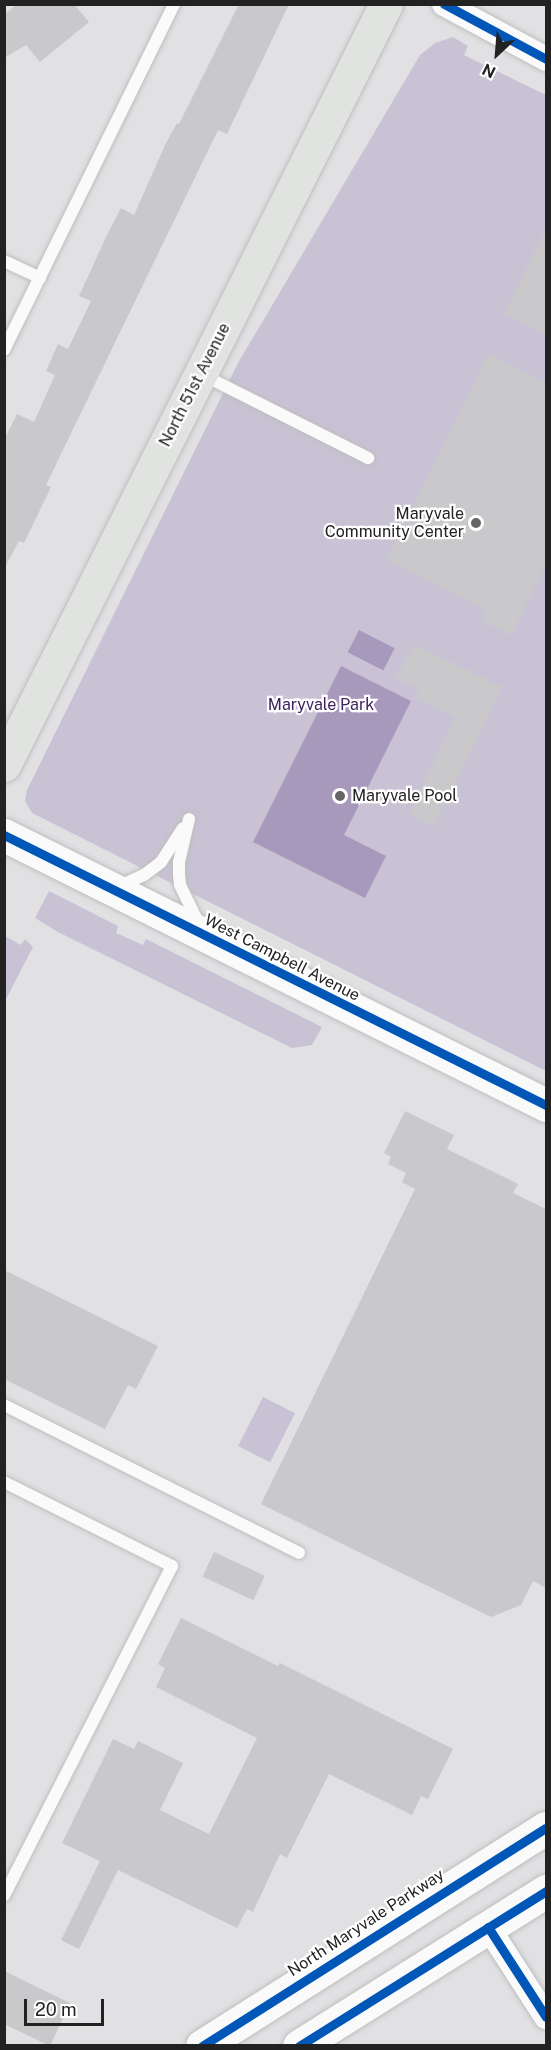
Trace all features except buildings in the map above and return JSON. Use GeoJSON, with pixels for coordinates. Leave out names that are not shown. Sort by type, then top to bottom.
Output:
{"type":"FeatureCollection","features":[{"type":"Feature","properties":{"kind":"main road","name":"North 51st Avenue"},"geometry":{"type":"LineString","coordinates":[[4,765],[386,4]]}},
{"type":"Feature","properties":{"kind":"street"},"geometry":{"type":"LineString","coordinates":[[444,4],[546,59]]}},
{"type":"Feature","properties":{"kind":"street","name":"West Campbell Avenue"},"geometry":{"type":"LineString","coordinates":[[4,835],[546,1105]]}},
{"type":"Feature","properties":{"kind":"street","name":"North Maryvale Parkway"},"geometry":{"type":"LineString","coordinates":[[202,2046],[546,1828]]}},
{"type":"Feature","properties":{"kind":"street"},"geometry":{"type":"LineString","coordinates":[[298,2046],[546,1891]]}},
{"type":"Feature","properties":{"kind":"street"},"geometry":{"type":"LineString","coordinates":[[488,1927],[546,2017]]}},
{"type":"Feature","properties":{"kind":"lane"},"geometry":{"type":"LineString","coordinates":[[4,350],[174,4]]}},
{"type":"Feature","properties":{"kind":"lane"},"geometry":{"type":"LineString","coordinates":[[4,261],[40,278]]}},
{"type":"Feature","properties":{"kind":"lane"},"geometry":{"type":"LineString","coordinates":[[200,374],[368,458]]}},
{"type":"Feature","properties":{"kind":"lane"},"geometry":{"type":"LineString","coordinates":[[113,890],[144,875],[161,862],[189,819],[179,862],[180,885],[191,910],[208,938]]}},
{"type":"Feature","properties":{"kind":"lane"},"geometry":{"type":"LineString","coordinates":[[4,1405],[299,1553]]}},
{"type":"Feature","properties":{"kind":"lane"},"geometry":{"type":"LineString","coordinates":[[4,1482],[172,1566],[4,1896]]}},
{"type":"Feature","properties":{"kind":"green space","name":"Maryvale Park"},"geometry":{"type":"Polygon","coordinates":[[[453,37],[468,46],[464,55],[546,95],[546,1071],[32,813],[25,801],[27,790],[238,363],[420,55],[435,43],[453,37]]]}},
{"type":"Feature","properties":{"kind":"green space"},"geometry":{"type":"Polygon","coordinates":[[[49,891],[118,926],[116,933],[143,945],[146,939],[322,1027],[312,1045],[292,1048],[58,932],[35,918],[49,891]]]}},
{"type":"Feature","properties":{"kind":"green space"},"geometry":{"type":"Polygon","coordinates":[[[5,936],[21,945],[25,939],[33,947],[5,1001],[5,936]]]}},
{"type":"Feature","properties":{"kind":"green space"},"geometry":{"type":"Polygon","coordinates":[[[263,1397],[295,1413],[270,1462],[238,1446],[263,1397]]]}},
{"type":"Feature","properties":{"kind":"shaded area"},"geometry":{"type":"Polygon","coordinates":[[[359,630],[395,648],[383,670],[348,652],[359,630]]]}},
{"type":"Feature","properties":{"kind":"shaded area"},"geometry":{"type":"Polygon","coordinates":[[[341,666],[411,701],[344,835],[386,856],[365,898],[253,842],[341,666]]]}},
{"type":"Feature","properties":{"kind":"cycle path"},"geometry":{"type":"LineString","coordinates":[[444,4],[546,59]]}},
{"type":"Feature","properties":{"kind":"cycle path"},"geometry":{"type":"LineString","coordinates":[[4,835],[546,1105]]}},
{"type":"Feature","properties":{"kind":"cycle path"},"geometry":{"type":"LineString","coordinates":[[202,2046],[546,1828]]}},
{"type":"Feature","properties":{"kind":"cycle path"},"geometry":{"type":"LineString","coordinates":[[299,2046],[546,1891]]}},
{"type":"Feature","properties":{"kind":"cycle path"},"geometry":{"type":"LineString","coordinates":[[488,1927],[546,2017]]}},
{"type":"Feature","properties":{"kind":"place","name":"Maryvale Community Center"},"geometry":{"type":"Point","coordinates":[476,523]}},
{"type":"Feature","properties":{"kind":"place","name":"Maryvale Pool"},"geometry":{"type":"Point","coordinates":[340,796]}}]}
